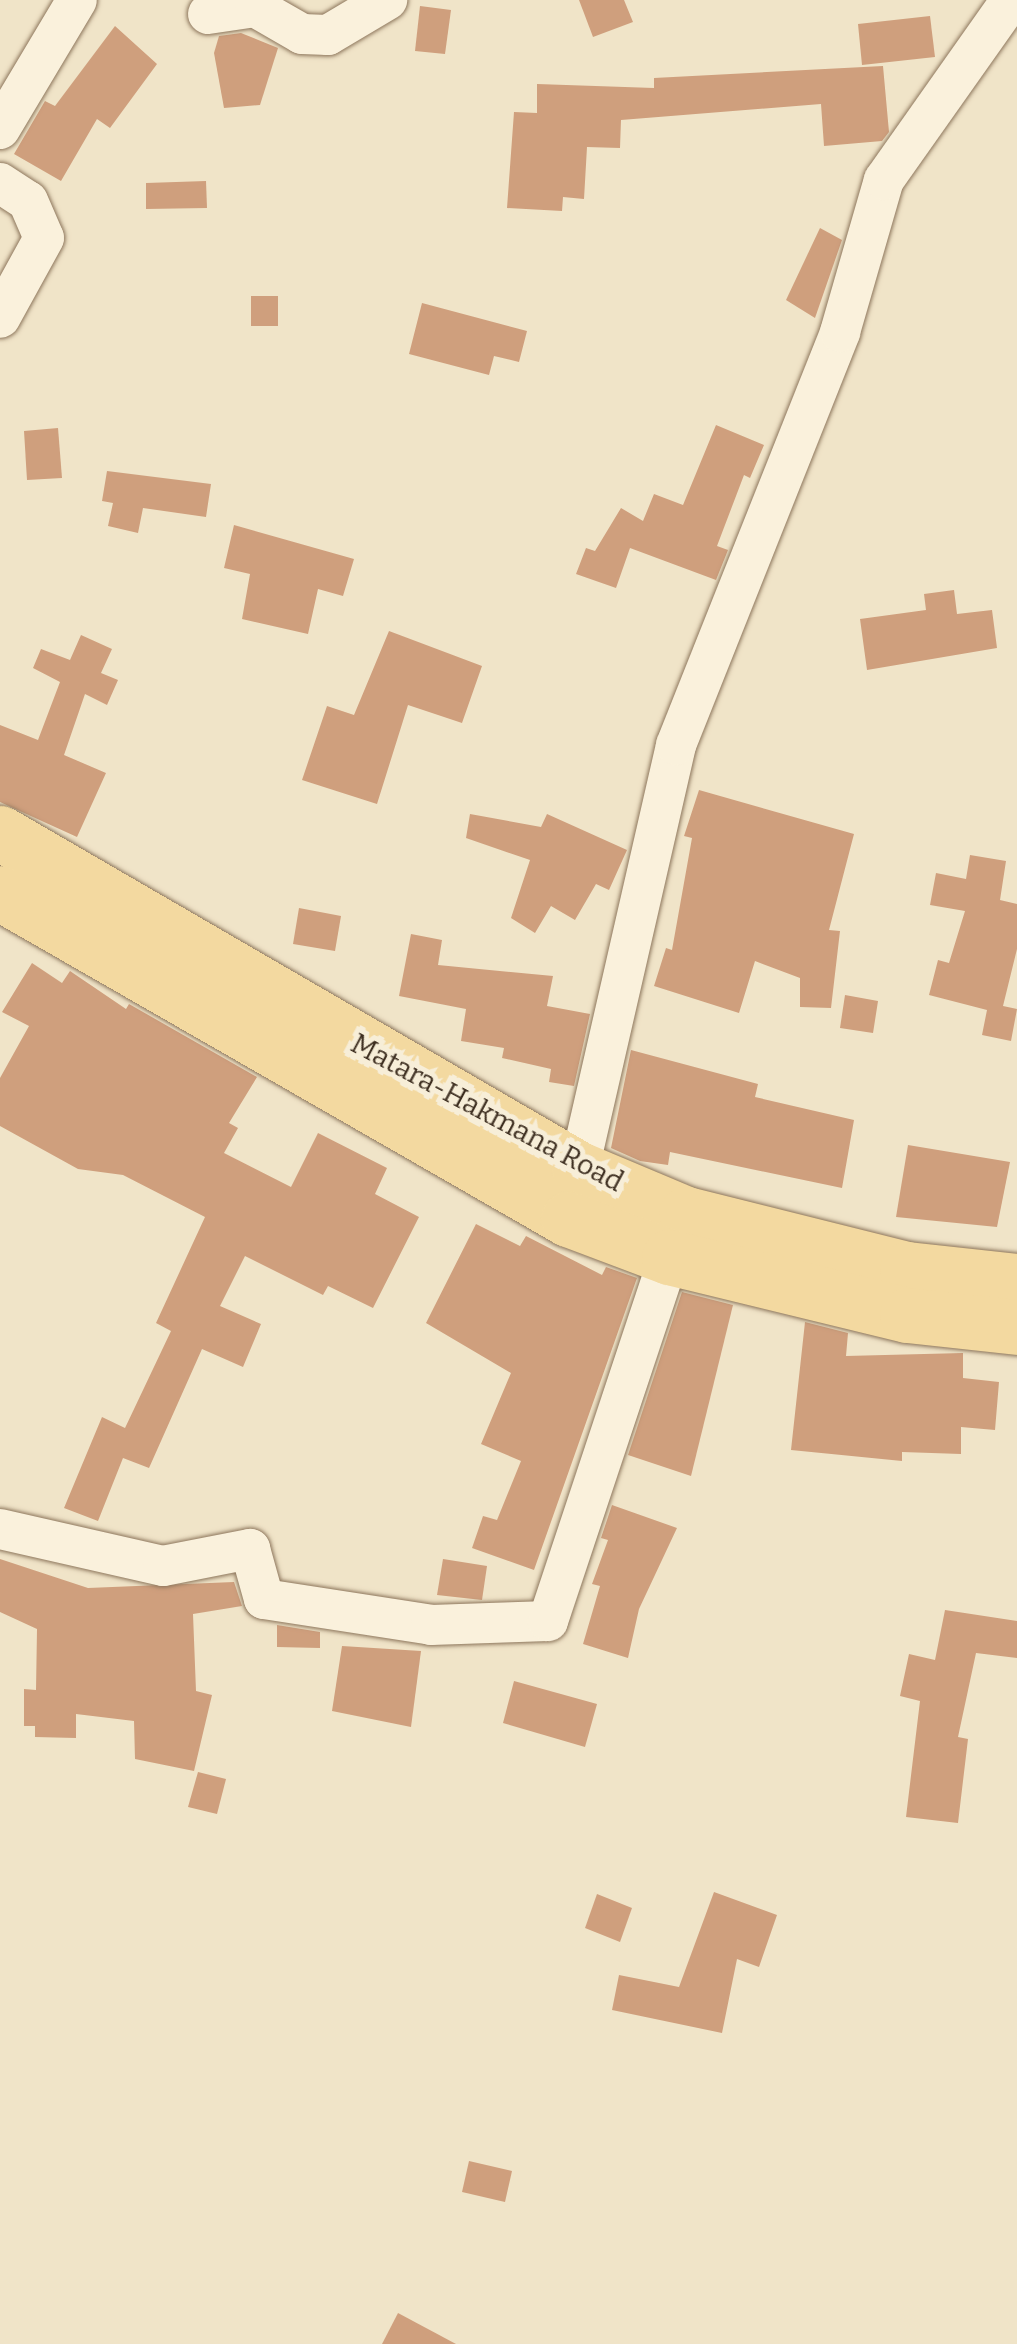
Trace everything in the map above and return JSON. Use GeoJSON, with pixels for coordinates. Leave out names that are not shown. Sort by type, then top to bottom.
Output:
{"type":"FeatureCollection","features":[{"type":"Feature","properties":{"kind":"main road","name":"Matara-Hakmana Road"},"geometry":{"type":"LineString","coordinates":[[0,833],[669,1257],[907,1315],[1017,1327]]}},
{"type":"Feature","properties":{"kind":"main road","name":"Matara-Hakmana Road"},"geometry":{"type":"LineString","coordinates":[[5,910],[573,1194],[704,1218],[908,1269],[1017,1281]]}},
{"type":"Feature","properties":{"kind":"street"},"geometry":{"type":"LineString","coordinates":[[0,129],[77,0]]}},
{"type":"Feature","properties":{"kind":"street"},"geometry":{"type":"LineString","coordinates":[[208,14],[256,7],[302,34],[328,36],[387,0]]}},
{"type":"Feature","properties":{"kind":"street"},"geometry":{"type":"LineString","coordinates":[[573,1194],[676,745],[840,332],[884,180],[1010,0]]}},
{"type":"Feature","properties":{"kind":"street"},"geometry":{"type":"LineString","coordinates":[[0,182],[28,201],[44,238],[0,318]]}},
{"type":"Feature","properties":{"kind":"street"},"geometry":{"type":"LineString","coordinates":[[0,1528],[163,1566],[250,1549],[264,1599],[431,1625],[548,1621],[669,1257]]}},
{"type":"Feature","properties":{"kind":"building"},"geometry":{"type":"Polygon","coordinates":[[[579,0],[624,0],[633,22],[593,37],[579,0]]]}},
{"type":"Feature","properties":{"kind":"building"},"geometry":{"type":"Polygon","coordinates":[[[420,6],[451,10],[445,54],[415,51],[420,6]]]}},
{"type":"Feature","properties":{"kind":"building"},"geometry":{"type":"Polygon","coordinates":[[[930,16],[935,57],[862,65],[858,24],[930,16]]]}},
{"type":"Feature","properties":{"kind":"building"},"geometry":{"type":"Polygon","coordinates":[[[115,26],[157,64],[110,128],[97,119],[61,181],[14,154],[45,101],[55,106],[115,26]]]}},
{"type":"Feature","properties":{"kind":"building"},"geometry":{"type":"Polygon","coordinates":[[[241,33],[278,48],[260,105],[224,108],[214,53],[219,36],[241,33]]]}},
{"type":"Feature","properties":{"kind":"building"},"geometry":{"type":"Polygon","coordinates":[[[883,66],[889,132],[882,141],[824,146],[821,104],[621,120],[620,148],[587,147],[584,199],[563,197],[562,211],[507,208],[514,112],[537,113],[537,84],[654,88],[654,78],[883,66]]]}},
{"type":"Feature","properties":{"kind":"building"},"geometry":{"type":"Polygon","coordinates":[[[206,181],[207,208],[146,209],[146,183],[206,181]]]}},
{"type":"Feature","properties":{"kind":"building"},"geometry":{"type":"Polygon","coordinates":[[[820,228],[842,240],[815,318],[786,300],[820,228]]]}},
{"type":"Feature","properties":{"kind":"building"},"geometry":{"type":"Polygon","coordinates":[[[251,296],[278,296],[278,326],[251,326],[251,296]]]}},
{"type":"Feature","properties":{"kind":"building"},"geometry":{"type":"Polygon","coordinates":[[[422,303],[527,331],[519,362],[494,356],[489,375],[409,354],[422,303]]]}},
{"type":"Feature","properties":{"kind":"building"},"geometry":{"type":"Polygon","coordinates":[[[716,425],[764,445],[750,478],[744,475],[717,546],[728,550],[716,580],[630,548],[616,588],[576,574],[586,548],[595,551],[621,508],[643,521],[654,494],[683,505],[716,425]]]}},
{"type":"Feature","properties":{"kind":"building"},"geometry":{"type":"Polygon","coordinates":[[[58,428],[62,478],[27,480],[24,431],[58,428]]]}},
{"type":"Feature","properties":{"kind":"building"},"geometry":{"type":"Polygon","coordinates":[[[107,471],[211,484],[206,517],[143,508],[138,533],[108,526],[113,503],[102,501],[107,471]]]}},
{"type":"Feature","properties":{"kind":"building"},"geometry":{"type":"Polygon","coordinates":[[[234,525],[354,559],[343,596],[318,589],[308,634],[242,619],[250,574],[224,568],[234,525]]]}},
{"type":"Feature","properties":{"kind":"building"},"geometry":{"type":"Polygon","coordinates":[[[954,590],[957,614],[992,610],[997,648],[867,670],[860,619],[926,610],[924,594],[954,590]]]}},
{"type":"Feature","properties":{"kind":"building"},"geometry":{"type":"Polygon","coordinates":[[[389,631],[482,666],[462,723],[408,705],[377,804],[302,780],[327,706],[354,715],[389,631]]]}},
{"type":"Feature","properties":{"kind":"building"},"geometry":{"type":"Polygon","coordinates":[[[81,635],[112,649],[101,673],[118,680],[107,705],[85,694],[64,755],[106,773],[77,837],[0,802],[0,725],[38,740],[60,682],[33,668],[41,649],[70,660],[81,635]]]}},
{"type":"Feature","properties":{"kind":"building"},"geometry":{"type":"Polygon","coordinates":[[[699,790],[854,834],[829,930],[840,931],[831,1008],[800,1007],[800,978],[755,961],[739,1013],[654,986],[666,948],[672,950],[692,838],[684,836],[699,790]]]}},
{"type":"Feature","properties":{"kind":"building"},"geometry":{"type":"Polygon","coordinates":[[[470,814],[541,827],[547,814],[627,850],[609,890],[596,884],[575,920],[551,906],[535,933],[511,918],[530,860],[466,838],[470,814]]]}},
{"type":"Feature","properties":{"kind":"building"},"geometry":{"type":"Polygon","coordinates":[[[970,855],[1006,861],[1000,900],[1017,904],[1017,949],[1003,1006],[1017,1009],[1011,1041],[982,1035],[987,1010],[929,995],[938,960],[949,963],[965,911],[930,905],[936,873],[966,879],[970,855]]]}},
{"type":"Feature","properties":{"kind":"building"},"geometry":{"type":"Polygon","coordinates":[[[299,908],[341,916],[335,951],[293,944],[299,908]]]}},
{"type":"Feature","properties":{"kind":"building"},"geometry":{"type":"Polygon","coordinates":[[[411,934],[442,940],[438,965],[553,976],[547,1006],[590,1014],[574,1086],[549,1082],[551,1069],[502,1058],[504,1048],[461,1041],[466,1009],[399,996],[411,934]]]}},
{"type":"Feature","properties":{"kind":"building"},"geometry":{"type":"Polygon","coordinates":[[[32,963],[62,983],[70,971],[126,1009],[129,1004],[257,1077],[229,1123],[238,1128],[224,1153],[291,1187],[318,1133],[387,1168],[375,1194],[419,1217],[373,1308],[328,1286],[323,1295],[245,1256],[220,1306],[261,1324],[243,1367],[202,1349],[149,1468],[123,1458],[98,1521],[64,1508],[102,1417],[125,1428],[171,1331],[156,1323],[205,1217],[123,1175],[78,1169],[0,1126],[0,1078],[29,1026],[2,1012],[32,963]]]}},
{"type":"Feature","properties":{"kind":"building"},"geometry":{"type":"Polygon","coordinates":[[[845,995],[878,1001],[873,1033],[840,1028],[845,995]]]}},
{"type":"Feature","properties":{"kind":"building"},"geometry":{"type":"Polygon","coordinates":[[[631,1050],[758,1084],[755,1097],[854,1120],[842,1188],[670,1152],[668,1165],[640,1161],[611,1148],[631,1050]]]}},
{"type":"Feature","properties":{"kind":"building"},"geometry":{"type":"Polygon","coordinates":[[[908,1145],[1010,1162],[997,1227],[896,1217],[908,1145]]]}},
{"type":"Feature","properties":{"kind":"building"},"geometry":{"type":"Polygon","coordinates":[[[476,1224],[520,1246],[526,1236],[602,1275],[606,1267],[637,1278],[534,1570],[472,1548],[483,1516],[497,1520],[521,1461],[481,1444],[511,1373],[426,1323],[476,1224]]]}},
{"type":"Feature","properties":{"kind":"building"},"geometry":{"type":"Polygon","coordinates":[[[682,1292],[733,1305],[691,1476],[628,1455],[682,1292]]]}},
{"type":"Feature","properties":{"kind":"building"},"geometry":{"type":"Polygon","coordinates":[[[805,1322],[848,1333],[846,1356],[963,1353],[963,1378],[999,1382],[995,1430],[961,1427],[961,1454],[902,1452],[902,1461],[791,1450],[805,1322]]]}},
{"type":"Feature","properties":{"kind":"building"},"geometry":{"type":"Polygon","coordinates":[[[612,1505],[677,1528],[639,1609],[628,1658],[583,1644],[600,1586],[592,1584],[608,1540],[601,1538],[612,1505]]]}},
{"type":"Feature","properties":{"kind":"building"},"geometry":{"type":"Polygon","coordinates":[[[0,1559],[88,1588],[234,1582],[242,1606],[193,1614],[196,1691],[212,1695],[194,1771],[135,1759],[134,1721],[76,1714],[76,1738],[35,1737],[35,1726],[24,1726],[24,1689],[36,1690],[37,1629],[0,1612],[0,1559]]]}},
{"type":"Feature","properties":{"kind":"building"},"geometry":{"type":"Polygon","coordinates":[[[443,1559],[487,1566],[482,1600],[437,1595],[443,1559]]]}},
{"type":"Feature","properties":{"kind":"building"},"geometry":{"type":"Polygon","coordinates":[[[945,1610],[1017,1621],[1017,1658],[976,1653],[958,1737],[968,1739],[958,1823],[906,1817],[920,1701],[900,1696],[909,1654],[935,1660],[945,1610]]]}},
{"type":"Feature","properties":{"kind":"building"},"geometry":{"type":"Polygon","coordinates":[[[277,1625],[320,1632],[320,1648],[277,1647],[277,1625]]]}},
{"type":"Feature","properties":{"kind":"building"},"geometry":{"type":"Polygon","coordinates":[[[342,1646],[421,1651],[411,1727],[332,1711],[342,1646]]]}},
{"type":"Feature","properties":{"kind":"building"},"geometry":{"type":"Polygon","coordinates":[[[514,1681],[597,1704],[585,1747],[503,1723],[514,1681]]]}},
{"type":"Feature","properties":{"kind":"building"},"geometry":{"type":"Polygon","coordinates":[[[198,1772],[226,1779],[217,1814],[188,1807],[198,1772]]]}},
{"type":"Feature","properties":{"kind":"building"},"geometry":{"type":"Polygon","coordinates":[[[714,1892],[777,1915],[759,1967],[737,1959],[722,2033],[612,2010],[619,1975],[679,1987],[714,1892]]]}},
{"type":"Feature","properties":{"kind":"building"},"geometry":{"type":"Polygon","coordinates":[[[597,1894],[632,1908],[620,1942],[585,1928],[597,1894]]]}},
{"type":"Feature","properties":{"kind":"building"},"geometry":{"type":"Polygon","coordinates":[[[469,2161],[512,2171],[505,2202],[462,2192],[469,2161]]]}},
{"type":"Feature","properties":{"kind":"building"},"geometry":{"type":"Polygon","coordinates":[[[398,2313],[456,2344],[382,2344],[398,2313]]]}}]}
